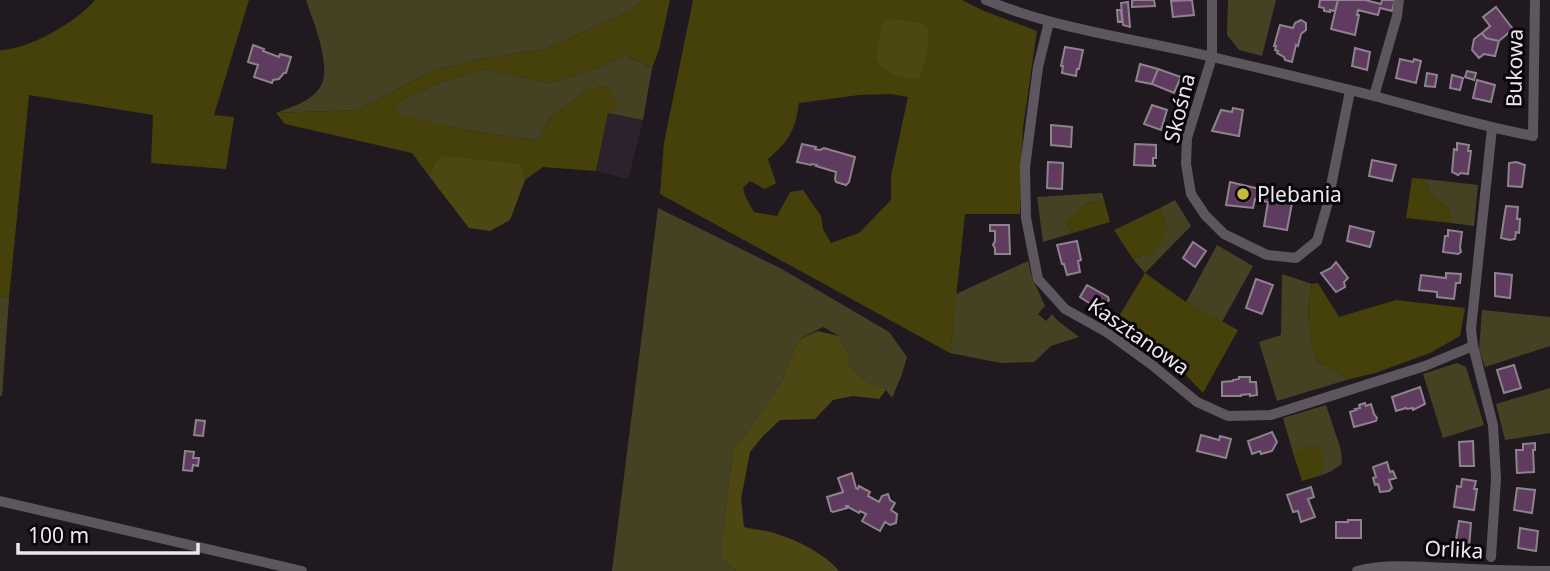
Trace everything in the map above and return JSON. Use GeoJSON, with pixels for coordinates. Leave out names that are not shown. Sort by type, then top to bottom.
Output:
{"type":"FeatureCollection","features":[{"type":"Feature","properties":{"kind":"street","name":"Skośna"},"geometry":{"type":"LineString","coordinates":[[986,0],[1049,22],[1212,57],[1533,136]]}},
{"type":"Feature","properties":{"kind":"street"},"geometry":{"type":"LineString","coordinates":[[1212,0],[1212,57]]}},
{"type":"Feature","properties":{"kind":"street"},"geometry":{"type":"LineString","coordinates":[[1374,96],[1399,0]]}},
{"type":"Feature","properties":{"kind":"street","name":"Bukowa"},"geometry":{"type":"LineString","coordinates":[[1533,136],[1535,0]]}},
{"type":"Feature","properties":{"kind":"street","name":"Kasztanowa"},"geometry":{"type":"LineString","coordinates":[[1049,22],[1038,66],[1025,167],[1026,218],[1038,279],[1065,309],[1108,333],[1197,402],[1228,416],[1271,415],[1425,366],[1473,346]]}},
{"type":"Feature","properties":{"kind":"street","name":"Skośna"},"geometry":{"type":"LineString","coordinates":[[1212,57],[1187,138],[1186,164],[1191,194],[1205,215],[1224,234],[1267,255],[1296,258],[1317,241],[1327,206],[1350,91]]}},
{"type":"Feature","properties":{"kind":"street"},"geometry":{"type":"LineString","coordinates":[[1492,128],[1471,329],[1493,425],[1496,478],[1492,556]]}},
{"type":"Feature","properties":{"kind":"street"},"geometry":{"type":"LineString","coordinates":[[0,501],[303,571]]}},
{"type":"Feature","properties":{"kind":"street","name":"Orlika"},"geometry":{"type":"LineString","coordinates":[[1357,571],[1405,566],[1550,571]]}},
{"type":"Feature","properties":{"kind":"shaded area"},"geometry":{"type":"Polygon","coordinates":[[[95,0],[249,0],[214,115],[234,117],[226,169],[151,163],[153,115],[29,95],[9,298],[0,296],[0,50],[38,40],[76,17],[95,0]]]}},
{"type":"Feature","properties":{"kind":"shaded area"},"geometry":{"type":"Polygon","coordinates":[[[306,0],[643,0],[630,11],[546,49],[481,59],[432,71],[358,110],[276,113],[310,97],[323,81],[321,45],[306,0]]]}},
{"type":"Feature","properties":{"kind":"shaded area"},"geometry":{"type":"Polygon","coordinates":[[[643,0],[670,0],[659,50],[652,68],[625,55],[595,69],[550,83],[486,69],[441,82],[400,101],[395,113],[459,129],[538,141],[550,117],[585,90],[607,86],[619,105],[608,113],[596,171],[543,167],[525,180],[521,164],[435,163],[429,176],[412,153],[285,124],[276,113],[358,110],[432,71],[481,59],[546,49],[630,11],[643,0]]]}},
{"type":"Feature","properties":{"kind":"shaded area"},"geometry":{"type":"Polygon","coordinates":[[[693,0],[962,0],[1037,31],[1023,128],[1020,214],[965,214],[950,353],[660,194],[664,143],[693,0]],[[891,94],[859,95],[799,103],[790,135],[768,159],[776,183],[765,189],[750,181],[743,188],[754,212],[777,216],[790,192],[803,190],[821,216],[823,229],[831,243],[859,233],[891,200],[891,176],[908,97],[891,94]]]}},
{"type":"Feature","properties":{"kind":"shaded area"},"geometry":{"type":"Polygon","coordinates":[[[1228,0],[1276,0],[1262,56],[1239,50],[1227,35],[1228,0]]]}},
{"type":"Feature","properties":{"kind":"shaded area"},"geometry":{"type":"Polygon","coordinates":[[[893,19],[924,24],[929,28],[926,54],[918,79],[891,74],[880,66],[876,57],[882,25],[893,19]]]}},
{"type":"Feature","properties":{"kind":"shaded area"},"geometry":{"type":"Polygon","coordinates":[[[625,55],[652,68],[643,120],[608,113],[607,86],[585,90],[550,117],[538,141],[459,129],[394,114],[400,101],[441,82],[486,69],[550,83],[595,69],[625,55]]]}},
{"type":"Feature","properties":{"kind":"shaded area"},"geometry":{"type":"Polygon","coordinates":[[[608,113],[643,120],[628,179],[596,171],[608,113]]]}},
{"type":"Feature","properties":{"kind":"shaded area"},"geometry":{"type":"Polygon","coordinates":[[[443,156],[521,164],[525,180],[510,220],[490,231],[469,228],[429,176],[435,163],[443,156]]]}},
{"type":"Feature","properties":{"kind":"shaded area"},"geometry":{"type":"Polygon","coordinates":[[[1412,178],[1425,179],[1430,193],[1451,211],[1451,223],[1406,218],[1412,178]]]}},
{"type":"Feature","properties":{"kind":"shaded area"},"geometry":{"type":"Polygon","coordinates":[[[1425,179],[1478,185],[1474,226],[1451,223],[1451,211],[1430,193],[1425,179]]]}},
{"type":"Feature","properties":{"kind":"shaded area"},"geometry":{"type":"Polygon","coordinates":[[[1102,193],[1104,200],[1087,204],[1065,223],[1073,233],[1043,242],[1037,197],[1102,193]]]}},
{"type":"Feature","properties":{"kind":"shaded area"},"geometry":{"type":"Polygon","coordinates":[[[1104,200],[1110,222],[1073,233],[1065,223],[1082,207],[1104,200]]]}},
{"type":"Feature","properties":{"kind":"shaded area"},"geometry":{"type":"Polygon","coordinates":[[[1175,200],[1191,226],[1145,273],[1133,259],[1152,253],[1167,225],[1160,208],[1175,200]]]}},
{"type":"Feature","properties":{"kind":"shaded area"},"geometry":{"type":"Polygon","coordinates":[[[658,208],[780,268],[889,332],[907,357],[892,398],[886,390],[864,380],[849,366],[848,355],[839,336],[823,327],[798,340],[783,379],[733,450],[723,533],[723,560],[736,571],[612,571],[658,208]]]}},
{"type":"Feature","properties":{"kind":"shaded area"},"geometry":{"type":"Polygon","coordinates":[[[1160,208],[1167,225],[1163,242],[1152,253],[1133,259],[1114,230],[1160,208]]]}},
{"type":"Feature","properties":{"kind":"shaded area"},"geometry":{"type":"Polygon","coordinates":[[[1217,245],[1253,266],[1222,322],[1186,302],[1217,245]]]}},
{"type":"Feature","properties":{"kind":"shaded area"},"geometry":{"type":"Polygon","coordinates":[[[1028,261],[1045,306],[1038,314],[1046,321],[1052,314],[1079,337],[1051,346],[1034,362],[1001,363],[950,353],[956,294],[1028,261]]]}},
{"type":"Feature","properties":{"kind":"shaded area"},"geometry":{"type":"Polygon","coordinates":[[[1145,273],[1186,302],[1238,330],[1203,393],[1160,348],[1112,328],[1145,273]]]}},
{"type":"Feature","properties":{"kind":"shaded area"},"geometry":{"type":"Polygon","coordinates":[[[1282,274],[1312,284],[1309,322],[1317,361],[1350,379],[1277,401],[1259,342],[1281,335],[1282,274]]]}},
{"type":"Feature","properties":{"kind":"shaded area"},"geometry":{"type":"Polygon","coordinates":[[[1318,283],[1339,317],[1396,300],[1465,308],[1460,336],[1430,353],[1350,379],[1317,361],[1308,313],[1312,284],[1318,283]]]}},
{"type":"Feature","properties":{"kind":"shaded area"},"geometry":{"type":"Polygon","coordinates":[[[0,296],[9,298],[2,396],[0,396],[0,296]]]}},
{"type":"Feature","properties":{"kind":"shaded area"},"geometry":{"type":"Polygon","coordinates":[[[1482,310],[1550,317],[1550,346],[1485,367],[1479,350],[1482,310]]]}},
{"type":"Feature","properties":{"kind":"shaded area"},"geometry":{"type":"Polygon","coordinates":[[[818,331],[839,336],[848,355],[849,366],[864,380],[886,390],[879,399],[853,396],[833,400],[815,419],[780,420],[750,452],[741,499],[744,527],[773,533],[803,544],[827,559],[839,571],[736,571],[723,560],[723,533],[733,450],[783,379],[798,340],[818,331]]]}},
{"type":"Feature","properties":{"kind":"shaded area"},"geometry":{"type":"Polygon","coordinates":[[[1457,363],[1466,367],[1484,425],[1443,438],[1423,374],[1457,363]]]}},
{"type":"Feature","properties":{"kind":"shaded area"},"geometry":{"type":"Polygon","coordinates":[[[1550,388],[1550,433],[1505,440],[1496,404],[1550,388]]]}},
{"type":"Feature","properties":{"kind":"shaded area"},"geometry":{"type":"Polygon","coordinates":[[[1326,405],[1341,450],[1342,464],[1319,476],[1324,468],[1298,451],[1294,456],[1283,418],[1326,405]]]}},
{"type":"Feature","properties":{"kind":"shaded area"},"geometry":{"type":"Polygon","coordinates":[[[1311,445],[1320,447],[1324,468],[1319,476],[1302,481],[1294,456],[1311,445]]]}},
{"type":"Feature","properties":{"kind":"building"},"geometry":{"type":"Polygon","coordinates":[[[1132,0],[1154,0],[1155,6],[1132,7],[1132,0]]]}},
{"type":"Feature","properties":{"kind":"building"},"geometry":{"type":"Polygon","coordinates":[[[1192,0],[1194,15],[1173,17],[1171,1],[1192,0]]]}},
{"type":"Feature","properties":{"kind":"building"},"geometry":{"type":"Polygon","coordinates":[[[1320,0],[1338,0],[1335,11],[1324,11],[1324,8],[1319,7],[1320,0]]]}},
{"type":"Feature","properties":{"kind":"building"},"geometry":{"type":"Polygon","coordinates":[[[1338,0],[1365,0],[1381,4],[1382,0],[1395,0],[1392,11],[1380,8],[1378,15],[1358,10],[1355,35],[1331,29],[1338,0]]]}},
{"type":"Feature","properties":{"kind":"building"},"geometry":{"type":"Polygon","coordinates":[[[1128,2],[1130,27],[1123,25],[1121,3],[1128,2]]]}},
{"type":"Feature","properties":{"kind":"building"},"geometry":{"type":"Polygon","coordinates":[[[1496,7],[1513,29],[1499,41],[1486,38],[1482,33],[1490,26],[1483,17],[1496,7]]]}},
{"type":"Feature","properties":{"kind":"building"},"geometry":{"type":"Polygon","coordinates":[[[1117,10],[1121,10],[1122,21],[1118,22],[1117,10]]]}},
{"type":"Feature","properties":{"kind":"building"},"geometry":{"type":"Polygon","coordinates":[[[1301,20],[1306,23],[1306,30],[1301,34],[1298,46],[1296,45],[1292,62],[1285,60],[1274,46],[1280,25],[1293,28],[1295,23],[1301,20]]]}},
{"type":"Feature","properties":{"kind":"building"},"geometry":{"type":"Polygon","coordinates":[[[1482,33],[1486,38],[1499,41],[1495,56],[1484,54],[1479,58],[1472,50],[1474,39],[1482,33]]]}},
{"type":"Feature","properties":{"kind":"building"},"geometry":{"type":"Polygon","coordinates":[[[253,45],[279,57],[280,54],[291,57],[286,73],[272,83],[254,77],[258,65],[248,62],[253,45]]]}},
{"type":"Feature","properties":{"kind":"building"},"geometry":{"type":"Polygon","coordinates":[[[1065,47],[1083,50],[1076,76],[1062,73],[1065,47]]]}},
{"type":"Feature","properties":{"kind":"building"},"geometry":{"type":"Polygon","coordinates":[[[1355,48],[1370,52],[1367,70],[1352,66],[1355,48]]]}},
{"type":"Feature","properties":{"kind":"building"},"geometry":{"type":"Polygon","coordinates":[[[1400,59],[1421,61],[1416,83],[1396,78],[1400,59]]]}},
{"type":"Feature","properties":{"kind":"building"},"geometry":{"type":"Polygon","coordinates":[[[1140,64],[1158,69],[1152,84],[1136,81],[1140,64]]]}},
{"type":"Feature","properties":{"kind":"building"},"geometry":{"type":"Polygon","coordinates":[[[1158,69],[1181,77],[1174,93],[1152,84],[1158,69]]]}},
{"type":"Feature","properties":{"kind":"building"},"geometry":{"type":"Polygon","coordinates":[[[1467,71],[1476,73],[1474,80],[1465,77],[1467,71]]]}},
{"type":"Feature","properties":{"kind":"building"},"geometry":{"type":"Polygon","coordinates":[[[1427,73],[1437,75],[1435,87],[1425,86],[1427,73]]]}},
{"type":"Feature","properties":{"kind":"building"},"geometry":{"type":"Polygon","coordinates":[[[1452,75],[1463,78],[1460,90],[1450,88],[1452,75]]]}},
{"type":"Feature","properties":{"kind":"building"},"geometry":{"type":"Polygon","coordinates":[[[1477,80],[1495,85],[1491,102],[1473,98],[1477,80]]]}},
{"type":"Feature","properties":{"kind":"building"},"geometry":{"type":"Polygon","coordinates":[[[1152,105],[1167,110],[1161,130],[1144,124],[1152,105]]]}},
{"type":"Feature","properties":{"kind":"building"},"geometry":{"type":"Polygon","coordinates":[[[1233,108],[1243,110],[1239,136],[1212,131],[1221,110],[1232,112],[1233,108]]]}},
{"type":"Feature","properties":{"kind":"building"},"geometry":{"type":"Polygon","coordinates":[[[1051,125],[1072,127],[1071,147],[1051,145],[1051,125]]]}},
{"type":"Feature","properties":{"kind":"building"},"geometry":{"type":"Polygon","coordinates":[[[1457,143],[1469,145],[1468,151],[1471,151],[1468,174],[1458,175],[1452,172],[1457,143]]]}},
{"type":"Feature","properties":{"kind":"building"},"geometry":{"type":"Polygon","coordinates":[[[802,144],[855,157],[849,182],[846,185],[836,182],[836,172],[797,162],[802,144]]]}},
{"type":"Feature","properties":{"kind":"building"},"geometry":{"type":"Polygon","coordinates":[[[1135,144],[1156,145],[1153,165],[1156,166],[1134,165],[1135,144]]]}},
{"type":"Feature","properties":{"kind":"building"},"geometry":{"type":"Polygon","coordinates":[[[1372,160],[1396,165],[1392,181],[1369,176],[1372,160]]]}},
{"type":"Feature","properties":{"kind":"building"},"geometry":{"type":"Polygon","coordinates":[[[1048,162],[1063,163],[1062,189],[1047,188],[1048,162]]]}},
{"type":"Feature","properties":{"kind":"building"},"geometry":{"type":"Polygon","coordinates":[[[1509,163],[1525,165],[1522,187],[1508,186],[1509,163]]]}},
{"type":"Feature","properties":{"kind":"building","name":"Plebania"},"geometry":{"type":"Polygon","coordinates":[[[1230,182],[1260,189],[1253,208],[1226,205],[1230,182]]]}},
{"type":"Feature","properties":{"kind":"building"},"geometry":{"type":"Polygon","coordinates":[[[1261,186],[1294,192],[1287,230],[1264,226],[1268,202],[1258,200],[1261,186]]]}},
{"type":"Feature","properties":{"kind":"building"},"geometry":{"type":"Polygon","coordinates":[[[1506,206],[1518,207],[1517,219],[1520,219],[1519,233],[1516,232],[1515,239],[1510,240],[1501,238],[1506,206]]]}},
{"type":"Feature","properties":{"kind":"building"},"geometry":{"type":"Polygon","coordinates":[[[990,225],[1009,225],[1010,254],[995,254],[995,231],[990,231],[990,225]]]}},
{"type":"Feature","properties":{"kind":"building"},"geometry":{"type":"Polygon","coordinates":[[[1350,226],[1374,232],[1370,247],[1347,241],[1350,226]]]}},
{"type":"Feature","properties":{"kind":"building"},"geometry":{"type":"Polygon","coordinates":[[[1448,230],[1462,232],[1461,252],[1458,254],[1443,252],[1448,230]]]}},
{"type":"Feature","properties":{"kind":"building"},"geometry":{"type":"Polygon","coordinates":[[[1077,241],[1081,260],[1078,261],[1080,272],[1067,275],[1057,245],[1077,241]]]}},
{"type":"Feature","properties":{"kind":"building"},"geometry":{"type":"Polygon","coordinates":[[[1193,242],[1206,251],[1195,267],[1183,258],[1193,242]]]}},
{"type":"Feature","properties":{"kind":"building"},"geometry":{"type":"Polygon","coordinates":[[[1336,262],[1348,278],[1344,282],[1345,287],[1336,292],[1321,273],[1336,262]]]}},
{"type":"Feature","properties":{"kind":"building"},"geometry":{"type":"Polygon","coordinates":[[[1446,273],[1461,274],[1460,283],[1456,283],[1454,299],[1437,297],[1437,292],[1419,290],[1421,275],[1446,278],[1446,273]]]}},
{"type":"Feature","properties":{"kind":"building"},"geometry":{"type":"Polygon","coordinates":[[[1495,273],[1512,275],[1510,298],[1495,296],[1495,273]]]}},
{"type":"Feature","properties":{"kind":"building"},"geometry":{"type":"Polygon","coordinates":[[[1256,279],[1273,285],[1262,314],[1246,308],[1256,279]]]}},
{"type":"Feature","properties":{"kind":"building"},"geometry":{"type":"Polygon","coordinates":[[[1087,285],[1108,297],[1109,300],[1100,310],[1080,297],[1087,285]]]}},
{"type":"Feature","properties":{"kind":"building"},"geometry":{"type":"Polygon","coordinates":[[[1514,365],[1521,388],[1504,393],[1497,370],[1514,365]]]}},
{"type":"Feature","properties":{"kind":"building"},"geometry":{"type":"Polygon","coordinates":[[[1239,377],[1250,377],[1250,382],[1256,382],[1257,395],[1222,396],[1222,382],[1233,381],[1239,377]]]}},
{"type":"Feature","properties":{"kind":"building"},"geometry":{"type":"Polygon","coordinates":[[[1420,387],[1425,404],[1413,410],[1406,408],[1396,411],[1392,397],[1420,387]]]}},
{"type":"Feature","properties":{"kind":"building"},"geometry":{"type":"Polygon","coordinates":[[[1365,403],[1366,406],[1371,404],[1376,421],[1354,427],[1350,412],[1365,403]]]}},
{"type":"Feature","properties":{"kind":"building"},"geometry":{"type":"Polygon","coordinates":[[[196,420],[205,421],[203,436],[194,435],[196,420]]]}},
{"type":"Feature","properties":{"kind":"building"},"geometry":{"type":"Polygon","coordinates":[[[1272,432],[1277,442],[1272,451],[1252,454],[1248,441],[1272,432]]]}},
{"type":"Feature","properties":{"kind":"building"},"geometry":{"type":"Polygon","coordinates":[[[1201,435],[1219,440],[1220,436],[1231,439],[1226,458],[1197,451],[1201,435]]]}},
{"type":"Feature","properties":{"kind":"building"},"geometry":{"type":"Polygon","coordinates":[[[1473,441],[1474,466],[1460,466],[1459,442],[1473,441]]]}},
{"type":"Feature","properties":{"kind":"building"},"geometry":{"type":"Polygon","coordinates":[[[1535,443],[1534,472],[1517,473],[1516,450],[1523,450],[1523,444],[1535,443]]]}},
{"type":"Feature","properties":{"kind":"building"},"geometry":{"type":"Polygon","coordinates":[[[185,451],[194,452],[193,458],[199,458],[198,466],[193,465],[192,471],[183,470],[185,451]]]}},
{"type":"Feature","properties":{"kind":"building"},"geometry":{"type":"Polygon","coordinates":[[[1387,462],[1390,472],[1393,471],[1396,478],[1389,480],[1392,488],[1389,491],[1380,492],[1373,478],[1376,477],[1373,467],[1387,462]]]}},
{"type":"Feature","properties":{"kind":"building"},"geometry":{"type":"Polygon","coordinates":[[[852,473],[856,488],[859,486],[870,492],[868,496],[879,502],[882,496],[888,494],[890,500],[895,503],[891,510],[897,514],[896,523],[890,525],[885,522],[880,531],[862,521],[866,514],[848,506],[831,511],[827,497],[843,492],[838,478],[852,473]]]}},
{"type":"Feature","properties":{"kind":"building"},"geometry":{"type":"Polygon","coordinates":[[[1462,479],[1476,481],[1474,510],[1454,507],[1457,486],[1461,487],[1462,479]]]}},
{"type":"Feature","properties":{"kind":"building"},"geometry":{"type":"Polygon","coordinates":[[[1311,487],[1314,497],[1308,499],[1315,517],[1301,522],[1298,511],[1293,512],[1287,495],[1311,487]]]}},
{"type":"Feature","properties":{"kind":"building"},"geometry":{"type":"Polygon","coordinates":[[[1517,488],[1535,490],[1532,513],[1514,510],[1517,488]]]}},
{"type":"Feature","properties":{"kind":"building"},"geometry":{"type":"Polygon","coordinates":[[[1361,520],[1361,538],[1336,538],[1336,522],[1361,520]]]}},
{"type":"Feature","properties":{"kind":"building"},"geometry":{"type":"Polygon","coordinates":[[[1459,521],[1471,523],[1469,548],[1455,546],[1459,521]]]}},
{"type":"Feature","properties":{"kind":"building"},"geometry":{"type":"Polygon","coordinates":[[[1520,528],[1538,531],[1536,551],[1518,548],[1520,528]]]}},
{"type":"Feature","properties":{"kind":"place","name":"Plebania"},"geometry":{"type":"Point","coordinates":[1243,194]}}]}
